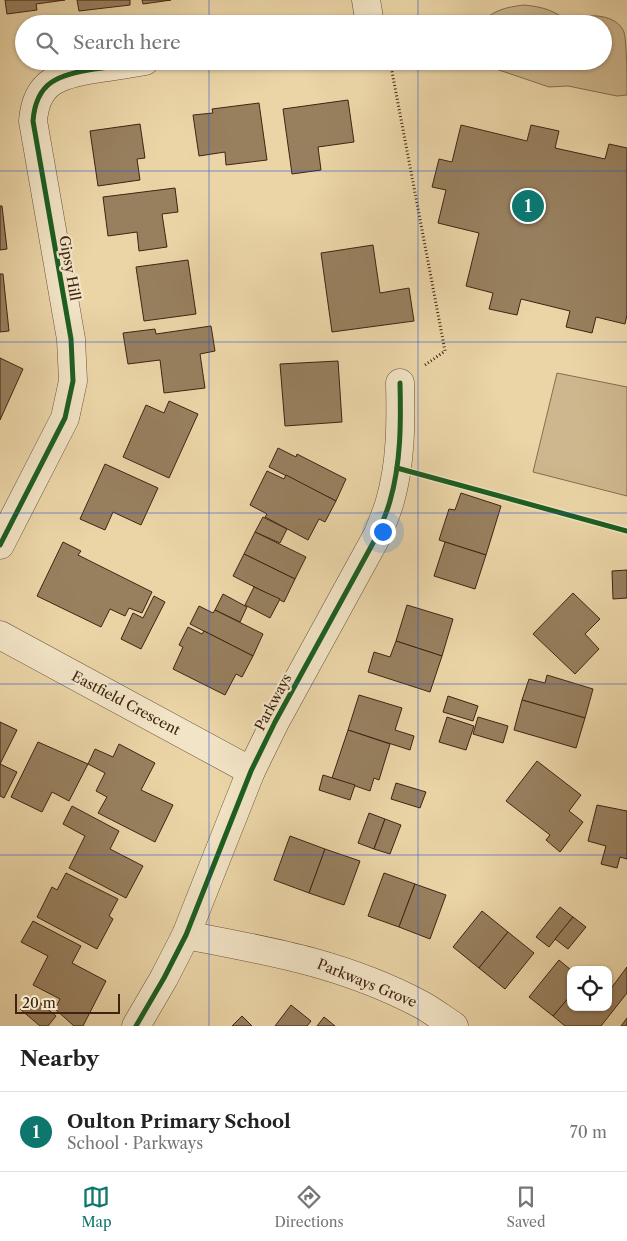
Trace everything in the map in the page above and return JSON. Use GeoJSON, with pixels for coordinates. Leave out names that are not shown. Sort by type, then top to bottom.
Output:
{"type":"FeatureCollection","features":[{"type":"Feature","properties":{"kind":"street"},"geometry":{"type":"LineString","coordinates":[[366,0],[368,15]]}},
{"type":"Feature","properties":{"kind":"street","name":"Gipsy Hill"},"geometry":{"type":"LineString","coordinates":[[0,545],[66,418],[73,381],[71,339],[33,121],[34,107],[39,95],[47,85],[58,77],[90,70]]}},
{"type":"Feature","properties":{"kind":"street","name":"Parkways"},"geometry":{"type":"LineString","coordinates":[[136,1026],[186,935],[251,771],[275,722],[378,534],[390,501],[397,468],[401,424],[400,383]]}},
{"type":"Feature","properties":{"kind":"street","name":"Eastfield Crescent"},"geometry":{"type":"LineString","coordinates":[[0,635],[251,771]]}},
{"type":"Feature","properties":{"kind":"street","name":"Parkways Grove"},"geometry":{"type":"LineString","coordinates":[[186,935],[289,955],[330,966],[371,981],[423,1005],[454,1026]]}},
{"type":"Feature","properties":{"kind":"path"},"geometry":{"type":"LineString","coordinates":[[392,70],[445,351],[400,383]]}},
{"type":"Feature","properties":{"kind":"shaded area"},"geometry":{"type":"Polygon","coordinates":[[[524,5],[538,7],[550,10],[558,15],[490,15],[524,5]]]}},
{"type":"Feature","properties":{"kind":"shaded area"},"geometry":{"type":"Polygon","coordinates":[[[612,20],[622,28],[625,38],[627,95],[617,96],[568,86],[549,87],[499,70],[612,70],[612,20]]]}},
{"type":"Feature","properties":{"kind":"shaded area"},"geometry":{"type":"Polygon","coordinates":[[[557,373],[627,387],[627,496],[533,472],[557,373]]]}},
{"type":"Feature","properties":{"kind":"building"},"geometry":{"type":"Polygon","coordinates":[[[5,0],[65,0],[36,4],[37,10],[7,14],[5,0]]]}},
{"type":"Feature","properties":{"kind":"building"},"geometry":{"type":"Polygon","coordinates":[[[77,0],[130,0],[130,5],[79,11],[77,0]]]}},
{"type":"Feature","properties":{"kind":"building"},"geometry":{"type":"Polygon","coordinates":[[[142,0],[171,0],[143,4],[142,0]]]}},
{"type":"Feature","properties":{"kind":"building"},"geometry":{"type":"Polygon","coordinates":[[[348,100],[354,142],[318,147],[321,170],[292,174],[283,109],[348,100]]]}},
{"type":"Feature","properties":{"kind":"building"},"geometry":{"type":"Polygon","coordinates":[[[259,103],[267,160],[226,165],[225,152],[199,156],[193,115],[213,113],[212,109],[259,103]]]}},
{"type":"Feature","properties":{"kind":"building"},"geometry":{"type":"Polygon","coordinates":[[[140,124],[145,158],[137,159],[140,180],[98,186],[90,131],[140,124]]]}},
{"type":"Feature","properties":{"kind":"building"},"geometry":{"type":"Polygon","coordinates":[[[461,125],[527,141],[531,125],[559,131],[555,148],[605,159],[609,144],[627,148],[627,315],[625,324],[596,317],[592,333],[566,327],[570,311],[521,299],[517,315],[489,309],[493,293],[466,286],[479,233],[438,223],[446,190],[432,187],[439,159],[452,162],[461,125]]]}},
{"type":"Feature","properties":{"kind":"building"},"geometry":{"type":"Polygon","coordinates":[[[175,188],[178,212],[162,214],[167,247],[139,251],[137,232],[108,236],[103,197],[175,188]]]}},
{"type":"Feature","properties":{"kind":"building"},"geometry":{"type":"Polygon","coordinates":[[[0,206],[2,206],[7,249],[0,250],[0,206]]]}},
{"type":"Feature","properties":{"kind":"building"},"geometry":{"type":"Polygon","coordinates":[[[373,245],[380,293],[409,288],[414,321],[332,332],[321,253],[373,245]]]}},
{"type":"Feature","properties":{"kind":"building"},"geometry":{"type":"Polygon","coordinates":[[[188,260],[196,314],[144,321],[136,267],[188,260]]]}},
{"type":"Feature","properties":{"kind":"building"},"geometry":{"type":"Polygon","coordinates":[[[0,274],[3,274],[9,331],[0,332],[0,274]]]}},
{"type":"Feature","properties":{"kind":"building"},"geometry":{"type":"Polygon","coordinates":[[[211,326],[215,351],[200,354],[205,388],[164,393],[160,360],[128,364],[123,333],[155,329],[156,334],[211,326]]]}},
{"type":"Feature","properties":{"kind":"building"},"geometry":{"type":"Polygon","coordinates":[[[0,358],[23,369],[0,420],[0,358]]]}},
{"type":"Feature","properties":{"kind":"building"},"geometry":{"type":"Polygon","coordinates":[[[338,361],[342,422],[285,426],[280,364],[338,361]]]}},
{"type":"Feature","properties":{"kind":"building"},"geometry":{"type":"Polygon","coordinates":[[[169,401],[198,414],[169,478],[123,457],[146,405],[164,413],[169,401]]]}},
{"type":"Feature","properties":{"kind":"building"},"geometry":{"type":"Polygon","coordinates":[[[278,448],[296,457],[297,454],[346,479],[336,501],[269,467],[278,448]]]}},
{"type":"Feature","properties":{"kind":"building"},"geometry":{"type":"Polygon","coordinates":[[[105,464],[158,488],[141,525],[113,512],[105,530],[80,519],[105,464]]]}},
{"type":"Feature","properties":{"kind":"building"},"geometry":{"type":"Polygon","coordinates":[[[267,471],[284,479],[286,475],[336,501],[325,522],[319,519],[308,540],[265,517],[267,514],[250,505],[267,471]]]}},
{"type":"Feature","properties":{"kind":"building"},"geometry":{"type":"Polygon","coordinates":[[[461,493],[501,506],[486,555],[439,540],[449,509],[455,510],[461,493]]]}},
{"type":"Feature","properties":{"kind":"building"},"geometry":{"type":"Polygon","coordinates":[[[263,517],[287,529],[280,543],[255,532],[263,517]]]}},
{"type":"Feature","properties":{"kind":"building"},"geometry":{"type":"Polygon","coordinates":[[[255,532],[306,557],[295,579],[244,554],[255,532]]]}},
{"type":"Feature","properties":{"kind":"building"},"geometry":{"type":"Polygon","coordinates":[[[63,542],[81,551],[78,555],[152,592],[142,613],[129,608],[125,616],[110,609],[101,627],[37,596],[63,542]]]}},
{"type":"Feature","properties":{"kind":"building"},"geometry":{"type":"Polygon","coordinates":[[[445,542],[486,555],[475,589],[434,576],[445,542]]]}},
{"type":"Feature","properties":{"kind":"building"},"geometry":{"type":"Polygon","coordinates":[[[244,554],[295,579],[284,602],[233,576],[244,554]]]}},
{"type":"Feature","properties":{"kind":"building"},"geometry":{"type":"Polygon","coordinates":[[[627,570],[627,598],[613,599],[612,571],[627,570]]]}},
{"type":"Feature","properties":{"kind":"building"},"geometry":{"type":"Polygon","coordinates":[[[254,587],[280,599],[270,618],[245,605],[254,587]]]}},
{"type":"Feature","properties":{"kind":"building"},"geometry":{"type":"Polygon","coordinates":[[[573,593],[600,619],[585,634],[599,649],[575,674],[533,634],[573,593]]]}},
{"type":"Feature","properties":{"kind":"building"},"geometry":{"type":"Polygon","coordinates":[[[223,594],[247,607],[240,622],[215,610],[223,594]]]}},
{"type":"Feature","properties":{"kind":"building"},"geometry":{"type":"Polygon","coordinates":[[[154,596],[165,602],[141,649],[121,639],[133,613],[143,618],[154,596]]]}},
{"type":"Feature","properties":{"kind":"building"},"geometry":{"type":"Polygon","coordinates":[[[407,605],[453,619],[442,656],[396,641],[407,605]]]}},
{"type":"Feature","properties":{"kind":"building"},"geometry":{"type":"Polygon","coordinates":[[[199,606],[213,613],[215,610],[263,634],[253,656],[190,624],[199,606]]]}},
{"type":"Feature","properties":{"kind":"building"},"geometry":{"type":"Polygon","coordinates":[[[188,627],[202,634],[204,631],[253,656],[242,677],[236,674],[225,695],[173,669],[183,647],[179,645],[188,627]]]}},
{"type":"Feature","properties":{"kind":"building"},"geometry":{"type":"Polygon","coordinates":[[[396,641],[442,656],[430,692],[368,672],[374,652],[390,657],[396,641]]]}},
{"type":"Feature","properties":{"kind":"building"},"geometry":{"type":"Polygon","coordinates":[[[547,675],[593,689],[585,718],[522,700],[529,679],[545,683],[547,675]]]}},
{"type":"Feature","properties":{"kind":"building"},"geometry":{"type":"Polygon","coordinates":[[[359,695],[402,708],[395,730],[414,736],[410,750],[348,730],[359,695]]]}},
{"type":"Feature","properties":{"kind":"building"},"geometry":{"type":"Polygon","coordinates":[[[448,696],[478,706],[473,721],[443,712],[448,696]]]}},
{"type":"Feature","properties":{"kind":"building"},"geometry":{"type":"Polygon","coordinates":[[[522,700],[585,718],[576,748],[514,730],[522,700]]]}},
{"type":"Feature","properties":{"kind":"building"},"geometry":{"type":"Polygon","coordinates":[[[447,717],[474,726],[466,750],[439,742],[447,717]]]}},
{"type":"Feature","properties":{"kind":"building"},"geometry":{"type":"Polygon","coordinates":[[[478,717],[508,726],[503,743],[473,734],[478,717]]]}},
{"type":"Feature","properties":{"kind":"building"},"geometry":{"type":"Polygon","coordinates":[[[0,722],[17,730],[0,764],[0,722]]]}},
{"type":"Feature","properties":{"kind":"building"},"geometry":{"type":"Polygon","coordinates":[[[348,730],[390,744],[379,780],[374,778],[370,791],[332,778],[348,730]]]}},
{"type":"Feature","properties":{"kind":"building"},"geometry":{"type":"Polygon","coordinates":[[[38,742],[88,764],[69,801],[52,792],[42,812],[11,797],[38,742]]]}},
{"type":"Feature","properties":{"kind":"building"},"geometry":{"type":"Polygon","coordinates":[[[119,744],[155,763],[141,790],[173,805],[155,842],[98,813],[107,797],[96,791],[105,773],[88,764],[95,749],[113,757],[119,744]]]}},
{"type":"Feature","properties":{"kind":"building"},"geometry":{"type":"Polygon","coordinates":[[[537,761],[581,795],[569,811],[583,822],[560,852],[546,840],[550,835],[506,801],[537,761]]]}},
{"type":"Feature","properties":{"kind":"building"},"geometry":{"type":"Polygon","coordinates":[[[0,764],[17,772],[4,798],[0,796],[0,764]]]}},
{"type":"Feature","properties":{"kind":"building"},"geometry":{"type":"Polygon","coordinates":[[[323,775],[355,785],[350,800],[319,790],[323,775]]]}},
{"type":"Feature","properties":{"kind":"building"},"geometry":{"type":"Polygon","coordinates":[[[396,783],[426,792],[420,808],[391,799],[396,783]]]}},
{"type":"Feature","properties":{"kind":"building"},"geometry":{"type":"Polygon","coordinates":[[[597,805],[627,811],[627,859],[620,857],[617,868],[601,864],[606,846],[588,841],[597,805]]]}},
{"type":"Feature","properties":{"kind":"building"},"geometry":{"type":"Polygon","coordinates":[[[72,806],[119,831],[110,849],[143,866],[126,898],[69,868],[85,836],[63,824],[72,806]]]}},
{"type":"Feature","properties":{"kind":"building"},"geometry":{"type":"Polygon","coordinates":[[[369,813],[385,819],[374,849],[358,843],[369,813]]]}},
{"type":"Feature","properties":{"kind":"building"},"geometry":{"type":"Polygon","coordinates":[[[385,819],[401,825],[390,854],[374,849],[385,819]]]}},
{"type":"Feature","properties":{"kind":"building"},"geometry":{"type":"Polygon","coordinates":[[[290,836],[325,849],[309,893],[274,880],[290,836]]]}},
{"type":"Feature","properties":{"kind":"building"},"geometry":{"type":"Polygon","coordinates":[[[325,849],[360,861],[344,905],[309,893],[325,849]]]}},
{"type":"Feature","properties":{"kind":"building"},"geometry":{"type":"Polygon","coordinates":[[[66,873],[118,899],[109,916],[113,919],[97,949],[37,917],[52,887],[57,890],[66,873]]]}},
{"type":"Feature","properties":{"kind":"building"},"geometry":{"type":"Polygon","coordinates":[[[384,873],[415,884],[399,927],[368,916],[384,873]]]}},
{"type":"Feature","properties":{"kind":"building"},"geometry":{"type":"Polygon","coordinates":[[[415,884],[446,895],[430,939],[399,927],[415,884]]]}},
{"type":"Feature","properties":{"kind":"building"},"geometry":{"type":"Polygon","coordinates":[[[560,907],[573,917],[549,947],[536,937],[560,907]]]}},
{"type":"Feature","properties":{"kind":"building"},"geometry":{"type":"Polygon","coordinates":[[[482,911],[508,932],[479,968],[453,947],[482,911]]]}},
{"type":"Feature","properties":{"kind":"building"},"geometry":{"type":"Polygon","coordinates":[[[573,917],[586,927],[568,949],[555,939],[573,917]]]}},
{"type":"Feature","properties":{"kind":"building"},"geometry":{"type":"Polygon","coordinates":[[[33,921],[81,946],[72,963],[106,981],[83,1026],[74,1026],[55,1009],[60,999],[33,985],[48,956],[21,942],[33,921]]]}},
{"type":"Feature","properties":{"kind":"building"},"geometry":{"type":"Polygon","coordinates":[[[508,932],[534,953],[505,989],[479,968],[508,932]]]}},
{"type":"Feature","properties":{"kind":"building"},"geometry":{"type":"Polygon","coordinates":[[[559,960],[567,967],[567,1000],[553,1016],[529,997],[559,960]]]}},
{"type":"Feature","properties":{"kind":"building"},"geometry":{"type":"Polygon","coordinates":[[[627,967],[627,993],[601,1026],[565,1026],[553,1016],[567,1000],[567,1011],[612,1011],[612,987],[627,967]]]}},
{"type":"Feature","properties":{"kind":"building"},"geometry":{"type":"Polygon","coordinates":[[[32,996],[56,1016],[48,1026],[40,1026],[20,1009],[32,996]]]}},
{"type":"Feature","properties":{"kind":"building"},"geometry":{"type":"Polygon","coordinates":[[[291,1005],[311,1021],[307,1026],[275,1026],[291,1005]]]}},
{"type":"Feature","properties":{"kind":"building"},"geometry":{"type":"Polygon","coordinates":[[[242,1016],[252,1026],[232,1026],[242,1016]]]}},
{"type":"Feature","properties":{"kind":"building"},"geometry":{"type":"Polygon","coordinates":[[[324,1017],[335,1026],[317,1026],[324,1017]]]}},
{"type":"Feature","properties":{"kind":"building"},"geometry":{"type":"Polygon","coordinates":[[[627,1018],[627,1026],[621,1026],[627,1018]]]}},
{"type":"Feature","properties":{"kind":"cycle path"},"geometry":{"type":"LineString","coordinates":[[0,545],[65,418],[73,381],[71,339],[33,121],[35,108],[44,89],[52,82],[70,74],[87,70]]}},
{"type":"Feature","properties":{"kind":"cycle path"},"geometry":{"type":"LineString","coordinates":[[136,1026],[186,935],[251,771],[275,722],[378,534],[394,487],[400,427],[400,383]]}},
{"type":"Feature","properties":{"kind":"cycle path"},"geometry":{"type":"LineString","coordinates":[[397,468],[627,531]]}},
{"type":"Feature","properties":{"kind":"place","name":"Oulton Primary School"},"geometry":{"type":"Point","coordinates":[528,206]}}]}
